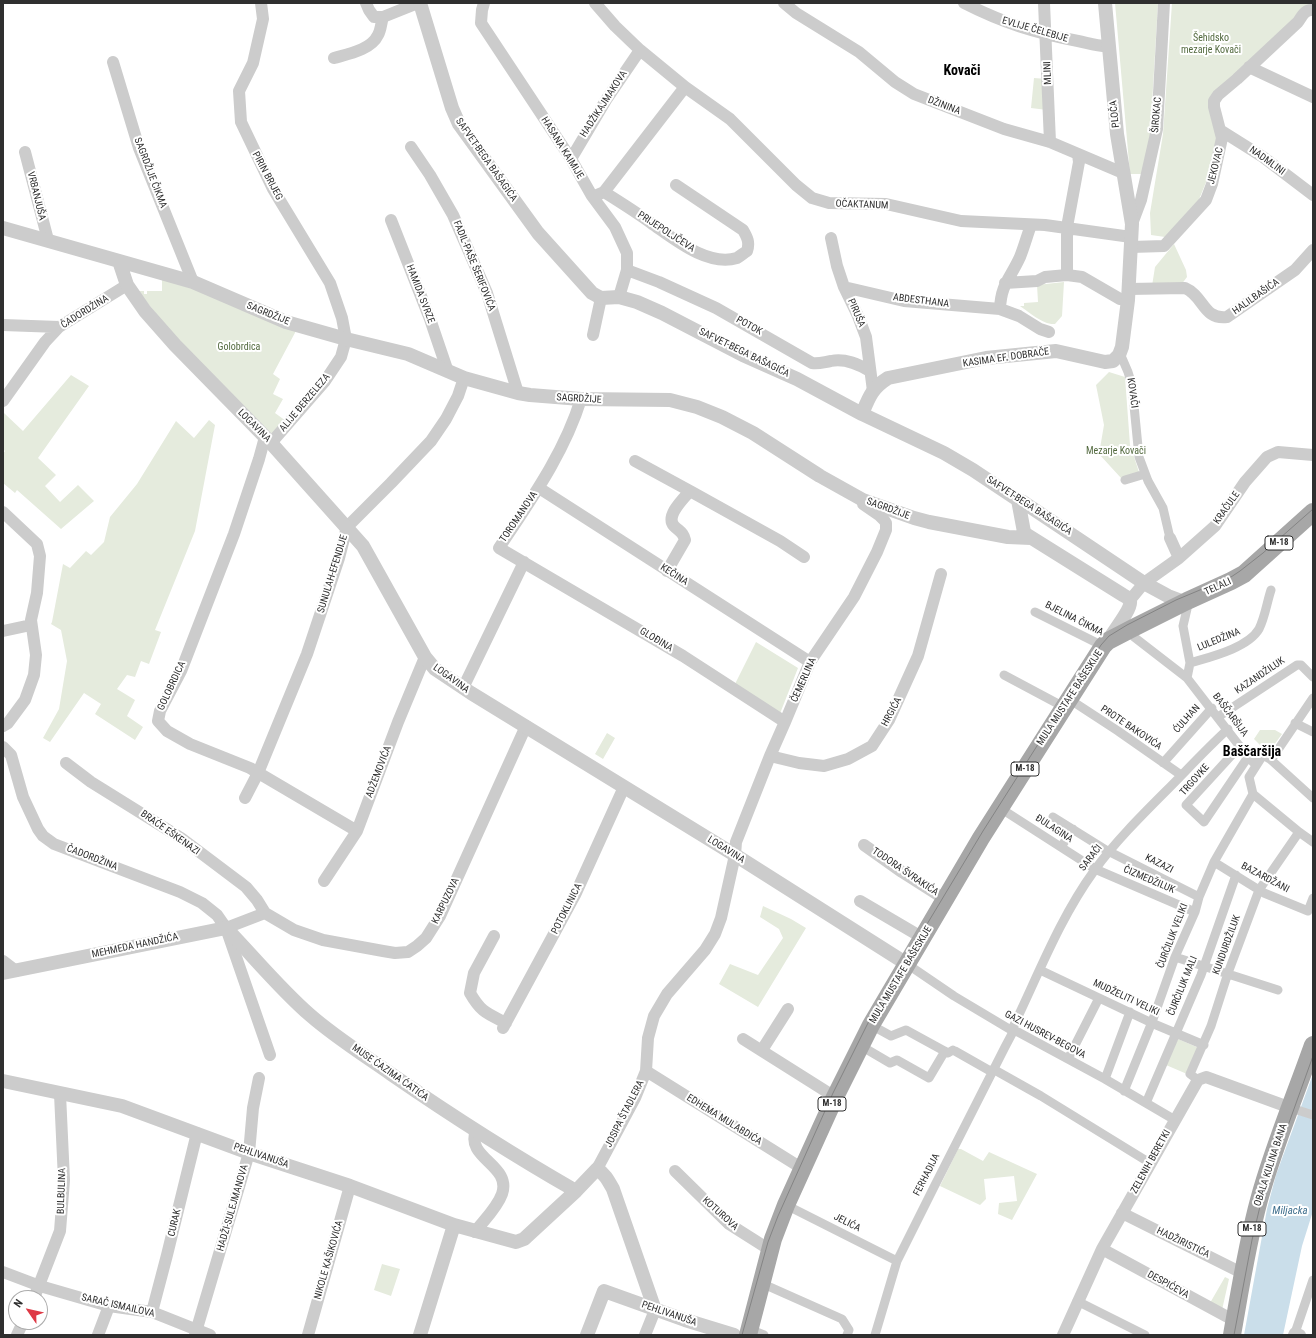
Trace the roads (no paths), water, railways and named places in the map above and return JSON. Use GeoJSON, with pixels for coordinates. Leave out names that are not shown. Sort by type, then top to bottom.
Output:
{"type":"FeatureCollection","features":[{"type":"Feature","properties":{"kind":"main road","name":"TELALI"},"geometry":{"type":"LineString","coordinates":[[1106,644],[1186,606],[1244,574],[1313,512]]}},
{"type":"Feature","properties":{"kind":"main road","name":"MULA MUSTAFE BAŠESKIJE"},"geometry":{"type":"LineString","coordinates":[[749,1334],[773,1239],[786,1205],[835,1097],[871,1025],[946,900],[981,838],[1066,703],[1106,644]]}},
{"type":"Feature","properties":{"kind":"main road","name":"OBALA KULINA BANA"},"geometry":{"type":"LineString","coordinates":[[1233,1328],[1251,1234],[1260,1198],[1295,1109],[1313,1045]]}},
{"type":"Feature","properties":{"kind":"street"},"geometry":{"type":"LineString","coordinates":[[257,3],[263,18]]}},
{"type":"Feature","properties":{"kind":"street","name":"PIRIN BRIJEG"},"geometry":{"type":"LineString","coordinates":[[262,3],[263,18],[253,63],[239,91],[241,122],[273,189],[330,283],[342,318],[346,340]]}},
{"type":"Feature","properties":{"kind":"street"},"geometry":{"type":"LineString","coordinates":[[366,3],[368,10],[374,17],[383,17],[419,3]]}},
{"type":"Feature","properties":{"kind":"street","name":"SAFVET-BEGA BAŠAGIĆA"},"geometry":{"type":"LineString","coordinates":[[419,3],[452,108],[459,124],[538,234],[592,293],[601,298],[619,298],[637,302],[662,313],[743,355],[797,379],[862,414],[944,453],[1023,502],[1144,582],[1186,606]]}},
{"type":"Feature","properties":{"kind":"street","name":"HASANA KAIMIJE"},"geometry":{"type":"LineString","coordinates":[[484,3],[482,10],[482,23],[570,159],[592,196],[615,227],[627,253],[626,270],[619,298]]}},
{"type":"Feature","properties":{"kind":"street","name":"OČAKTANUM"},"geometry":{"type":"LineString","coordinates":[[595,3],[607,8],[640,50],[730,120],[796,185],[812,198],[829,203],[886,204],[961,221],[1045,225],[1131,236]]}},
{"type":"Feature","properties":{"kind":"street","name":"DŽININA"},"geometry":{"type":"LineString","coordinates":[[784,3],[796,13],[859,52],[895,82],[914,94],[1004,129],[1050,142],[1123,173]]}},
{"type":"Feature","properties":{"kind":"street","name":"EVLIJE ČELEBIJE"},"geometry":{"type":"LineString","coordinates":[[964,3],[1015,26],[1046,34],[1109,46]]}},
{"type":"Feature","properties":{"kind":"street","name":"MLINI"},"geometry":{"type":"LineString","coordinates":[[1044,3],[1050,142]]}},
{"type":"Feature","properties":{"kind":"street","name":"PLOČA"},"geometry":{"type":"LineString","coordinates":[[1105,3],[1117,134],[1131,236]]}},
{"type":"Feature","properties":{"kind":"street","name":"ŠIROKAC"},"geometry":{"type":"LineString","coordinates":[[1131,236],[1141,200],[1157,129],[1164,3]]}},
{"type":"Feature","properties":{"kind":"street","name":"JEKOVAC"},"geometry":{"type":"LineString","coordinates":[[1131,236],[1164,246],[1206,200],[1212,184],[1222,138],[1214,107],[1214,101],[1218,95],[1298,22],[1304,12],[1313,10]]}},
{"type":"Feature","properties":{"kind":"street"},"geometry":{"type":"LineString","coordinates":[[334,58],[357,51],[373,42],[379,34],[383,17]]}},
{"type":"Feature","properties":{"kind":"street","name":"HADŽIKAJMAKOVA"},"geometry":{"type":"LineString","coordinates":[[570,159],[606,100],[640,50]]}},
{"type":"Feature","properties":{"kind":"street","name":"SAGRDŽIJE ČIKMA"},"geometry":{"type":"LineString","coordinates":[[113,62],[140,148],[193,282]]}},
{"type":"Feature","properties":{"kind":"street"},"geometry":{"type":"LineString","coordinates":[[1249,67],[1313,97]]}},
{"type":"Feature","properties":{"kind":"street"},"geometry":{"type":"LineString","coordinates":[[592,196],[604,192],[686,87]]}},
{"type":"Feature","properties":{"kind":"street","name":"NADMLINI"},"geometry":{"type":"LineString","coordinates":[[1220,130],[1263,157],[1313,195]]}},
{"type":"Feature","properties":{"kind":"street","name":"FADIL-PAŠE ŠERIFOVIĆA"},"geometry":{"type":"LineString","coordinates":[[411,147],[447,201],[487,293],[518,393]]}},
{"type":"Feature","properties":{"kind":"street","name":"VRBANJUŠA"},"geometry":{"type":"LineString","coordinates":[[25,152],[48,240]]}},
{"type":"Feature","properties":{"kind":"street"},"geometry":{"type":"LineString","coordinates":[[1067,275],[1067,227],[1079,162],[1078,155]]}},
{"type":"Feature","properties":{"kind":"street","name":"PRIJEPOLJČEVA"},"geometry":{"type":"LineString","coordinates":[[604,192],[684,246],[703,255],[727,259],[737,258],[747,251],[749,245],[747,236],[742,230],[676,185]]}},
{"type":"Feature","properties":{"kind":"street","name":"HAMIDA SVRZE"},"geometry":{"type":"LineString","coordinates":[[391,220],[430,319],[447,369]]}},
{"type":"Feature","properties":{"kind":"street"},"geometry":{"type":"LineString","coordinates":[[1000,309],[1000,297],[1004,283],[1019,258],[1031,225]]}},
{"type":"Feature","properties":{"kind":"street","name":"VRBANJUŠA"},"geometry":{"type":"LineString","coordinates":[[3,228],[119,261]]}},
{"type":"Feature","properties":{"kind":"street"},"geometry":{"type":"LineString","coordinates":[[1119,355],[1122,347],[1128,295],[1131,236]]}},
{"type":"Feature","properties":{"kind":"street","name":"PIRUŠA"},"geometry":{"type":"LineString","coordinates":[[831,238],[837,266],[844,287],[866,337],[873,391]]}},
{"type":"Feature","properties":{"kind":"street","name":"HALILBAŠIĆA"},"geometry":{"type":"LineString","coordinates":[[1128,295],[1185,288],[1191,291],[1211,315],[1218,318],[1227,317],[1295,270],[1313,250]]}},
{"type":"Feature","properties":{"kind":"street","name":"SAGRDŽIJE"},"geometry":{"type":"LineString","coordinates":[[119,261],[193,282],[286,322],[346,340],[408,354],[447,369],[464,378],[518,393],[581,400],[670,400],[696,407],[722,417],[753,433],[820,476],[863,500],[929,522],[1008,537],[1031,538]]}},
{"type":"Feature","properties":{"kind":"street","name":"LOGAVINA"},"geometry":{"type":"LineString","coordinates":[[119,261],[127,285],[145,311],[175,345],[268,440],[363,546],[425,657],[435,669],[463,688],[735,855],[907,964]]}},
{"type":"Feature","properties":{"kind":"street","name":"POTOK"},"geometry":{"type":"LineString","coordinates":[[626,270],[659,282],[716,308],[812,363],[817,364],[842,360],[860,365],[870,371]]}},
{"type":"Feature","properties":{"kind":"street"},"geometry":{"type":"LineString","coordinates":[[1004,283],[1037,281],[1045,277],[1067,275],[1082,277],[1120,299],[1128,295]]}},
{"type":"Feature","properties":{"kind":"street","name":"ČADORDŽINA"},"geometry":{"type":"LineString","coordinates":[[3,401],[45,342],[59,327],[127,285]]}},
{"type":"Feature","properties":{"kind":"street","name":"ABDESTHANA"},"geometry":{"type":"LineString","coordinates":[[844,287],[904,301],[1000,309],[1019,316],[1040,329],[1049,332]]}},
{"type":"Feature","properties":{"kind":"street"},"geometry":{"type":"LineString","coordinates":[[593,335],[601,298]]}},
{"type":"Feature","properties":{"kind":"street"},"geometry":{"type":"LineString","coordinates":[[3,325],[59,327]]}},
{"type":"Feature","properties":{"kind":"street","name":"ALIJE ĐERZELEZA"},"geometry":{"type":"LineString","coordinates":[[268,440],[325,381],[341,357],[346,340]]}},
{"type":"Feature","properties":{"kind":"street","name":"KASIMA EF. DOBRAČE"},"geometry":{"type":"LineString","coordinates":[[862,414],[873,391],[879,384],[888,378],[986,358],[1056,351],[1105,362],[1113,361],[1119,355]]}},
{"type":"Feature","properties":{"kind":"street","name":"KOVAČI"},"geometry":{"type":"LineString","coordinates":[[1119,355],[1122,358],[1132,385],[1139,457],[1145,474],[1162,508],[1170,538],[1179,558]]}},
{"type":"Feature","properties":{"kind":"street","name":"SUNULAH-EFENDIJE"},"geometry":{"type":"LineString","coordinates":[[245,798],[258,773],[307,654],[339,558],[347,527],[391,484],[430,441],[446,419],[458,396],[464,378]]}},
{"type":"Feature","properties":{"kind":"street","name":"TOROMANOVA"},"geometry":{"type":"LineString","coordinates":[[524,562],[499,548],[539,488],[576,417],[581,400]]}},
{"type":"Feature","properties":{"kind":"street","name":"GOLOBRDICA"},"geometry":{"type":"LineString","coordinates":[[268,440],[259,459],[234,534],[181,671],[160,711],[158,721],[167,731],[190,744],[250,768],[357,831]]}},
{"type":"Feature","properties":{"kind":"street","name":"KRAČULE"},"geometry":{"type":"LineString","coordinates":[[1144,582],[1179,558],[1215,526],[1245,482],[1267,457],[1278,452],[1313,455]]}},
{"type":"Feature","properties":{"kind":"street"},"geometry":{"type":"LineString","coordinates":[[635,461],[780,541],[804,557]]}},
{"type":"Feature","properties":{"kind":"street"},"geometry":{"type":"LineString","coordinates":[[1125,480],[1145,474]]}},
{"type":"Feature","properties":{"kind":"street","name":"KEČINA"},"geometry":{"type":"LineString","coordinates":[[539,488],[810,662]]}},
{"type":"Feature","properties":{"kind":"street"},"geometry":{"type":"LineString","coordinates":[[667,571],[685,540],[684,534],[672,524],[671,518],[673,513],[690,491]]}},
{"type":"Feature","properties":{"kind":"street","name":"ČEMERLINA"},"geometry":{"type":"LineString","coordinates":[[735,855],[736,842],[770,756],[810,662],[854,597],[877,552],[886,530],[886,523],[884,520],[863,504],[863,500]]}},
{"type":"Feature","properties":{"kind":"street","name":"SAGRDŽIJE"},"geometry":{"type":"LineString","coordinates":[[1018,500],[1024,532],[1031,538],[1130,600]]}},
{"type":"Feature","properties":{"kind":"street"},"geometry":{"type":"LineString","coordinates":[[3,512],[37,544],[39,550],[37,593],[31,620],[36,655],[34,675],[24,700],[8,723],[3,726]]}},
{"type":"Feature","properties":{"kind":"street"},"geometry":{"type":"LineString","coordinates":[[463,688],[524,562]]}},
{"type":"Feature","properties":{"kind":"street","name":"GLOĐINA"},"geometry":{"type":"LineString","coordinates":[[524,562],[683,656],[785,722]]}},
{"type":"Feature","properties":{"kind":"street","name":"HRGIĆA"},"geometry":{"type":"LineString","coordinates":[[770,756],[799,763],[824,766],[848,759],[872,746],[888,720],[918,656],[942,574]]}},
{"type":"Feature","properties":{"kind":"street"},"geometry":{"type":"LineString","coordinates":[[1106,644],[1127,612],[1130,600],[1144,582]]}},
{"type":"Feature","properties":{"kind":"street","name":"LULEDŽINA"},"geometry":{"type":"LineString","coordinates":[[1190,663],[1236,647],[1251,639],[1259,629],[1271,590]]}},
{"type":"Feature","properties":{"kind":"street"},"geometry":{"type":"LineString","coordinates":[[1186,606],[1183,626],[1190,663],[1188,678]]}},
{"type":"Feature","properties":{"kind":"street","name":"BJELINA ČIKMA"},"geometry":{"type":"LineString","coordinates":[[1035,612],[1106,644]]}},
{"type":"Feature","properties":{"kind":"street"},"geometry":{"type":"LineString","coordinates":[[3,631],[31,625]]}},
{"type":"Feature","properties":{"kind":"street","name":"BAŠČARŠIJA"},"geometry":{"type":"LineString","coordinates":[[1134,637],[1188,678],[1248,757],[1256,765]]}},
{"type":"Feature","properties":{"kind":"street","name":"ADŽEMOVIĆA"},"geometry":{"type":"LineString","coordinates":[[324,881],[357,831],[398,722],[425,657]]}},
{"type":"Feature","properties":{"kind":"street","name":"KAZANDŽILUK"},"geometry":{"type":"LineString","coordinates":[[1218,717],[1297,665],[1301,665],[1313,677]]}},
{"type":"Feature","properties":{"kind":"street","name":"PROTE BAKOVIĆA"},"geometry":{"type":"LineString","coordinates":[[1004,675],[1066,703],[1118,731],[1181,776]]}},
{"type":"Feature","properties":{"kind":"street"},"geometry":{"type":"LineString","coordinates":[[1271,760],[1313,698]]}},
{"type":"Feature","properties":{"kind":"street","name":"ĆULHAN"},"geometry":{"type":"LineString","coordinates":[[1163,763],[1212,708]]}},
{"type":"Feature","properties":{"kind":"street"},"geometry":{"type":"LineString","coordinates":[[1295,723],[1313,732]]}},
{"type":"Feature","properties":{"kind":"street","name":"KARPUZOVA"},"geometry":{"type":"LineString","coordinates":[[265,913],[294,930],[322,940],[395,953],[408,952],[418,946],[426,938],[440,916],[526,726]]}},
{"type":"Feature","properties":{"kind":"street","name":"SARAČI"},"geometry":{"type":"LineString","coordinates":[[1014,1030],[1014,1024],[1040,970],[1044,958],[1075,900],[1095,869],[1149,808],[1228,729]]}},
{"type":"Feature","properties":{"kind":"street","name":"TRGOVKE"},"geometry":{"type":"LineString","coordinates":[[1240,746],[1186,805],[1204,822],[1248,757]]}},
{"type":"Feature","properties":{"kind":"street","name":"ČADORDŽINA"},"geometry":{"type":"LineString","coordinates":[[3,747],[11,755],[23,797],[43,836],[54,844],[180,892],[202,903],[217,915],[226,928]]}},
{"type":"Feature","properties":{"kind":"street"},"geometry":{"type":"LineString","coordinates":[[1313,798],[1271,760],[1263,755],[1249,777],[1253,794],[1313,842]]}},
{"type":"Feature","properties":{"kind":"street","name":"BRAĆE EŠKENAZI"},"geometry":{"type":"LineString","coordinates":[[66,763],[91,782],[181,838],[246,887],[257,900],[265,913]]}},
{"type":"Feature","properties":{"kind":"street","name":"POTOKLINICA"},"geometry":{"type":"LineString","coordinates":[[494,936],[474,973],[470,993],[478,1006],[505,1025],[575,895],[624,787]]}},
{"type":"Feature","properties":{"kind":"street","name":"ČURČILUK VELIKI"},"geometry":{"type":"LineString","coordinates":[[1124,1091],[1152,1022],[1175,957],[1195,912],[1199,897],[1214,862],[1253,794]]}},
{"type":"Feature","properties":{"kind":"street","name":"ĐULAGINA"},"geometry":{"type":"LineString","coordinates":[[1000,808],[1095,869]]}},
{"type":"Feature","properties":{"kind":"street","name":"KAZAZI"},"geometry":{"type":"LineString","coordinates":[[1053,817],[1110,851],[1199,897]]}},
{"type":"Feature","properties":{"kind":"street"},"geometry":{"type":"LineString","coordinates":[[1061,847],[1074,830]]}},
{"type":"Feature","properties":{"kind":"street","name":"KUNDURDŽILUK"},"geometry":{"type":"LineString","coordinates":[[1194,1077],[1228,973],[1259,890],[1299,832]]}},
{"type":"Feature","properties":{"kind":"street","name":"TODORA ŠVRAKIĆA"},"geometry":{"type":"LineString","coordinates":[[864,845],[902,872],[946,900]]}},
{"type":"Feature","properties":{"kind":"street","name":"JOSIPA ŠTADLERA"},"geometry":{"type":"LineString","coordinates":[[597,1169],[635,1098],[646,1071],[648,1038],[654,1016],[667,994],[705,950],[714,934],[721,918],[735,855]]}},
{"type":"Feature","properties":{"kind":"street","name":"BAZARDŽANI"},"geometry":{"type":"LineString","coordinates":[[1214,862],[1259,890],[1308,911],[1313,898]]}},
{"type":"Feature","properties":{"kind":"street","name":"ČIZMEDŽILUK"},"geometry":{"type":"LineString","coordinates":[[1095,869],[1195,912]]}},
{"type":"Feature","properties":{"kind":"street","name":"ČURČILUK MALI"},"geometry":{"type":"LineString","coordinates":[[1146,1103],[1204,966],[1236,875]]}},
{"type":"Feature","properties":{"kind":"street"},"geometry":{"type":"LineString","coordinates":[[860,901],[923,938]]}},
{"type":"Feature","properties":{"kind":"street","name":"MEHMEDA HANDŽIĆA"},"geometry":{"type":"LineString","coordinates":[[10,972],[226,928],[265,913]]}},
{"type":"Feature","properties":{"kind":"street"},"geometry":{"type":"LineString","coordinates":[[226,928],[270,1055]]}},
{"type":"Feature","properties":{"kind":"street","name":"MUSE ĆAZIMA ĆATIĆA"},"geometry":{"type":"LineString","coordinates":[[226,928],[287,993],[316,1020],[359,1052],[433,1103],[518,1158],[576,1191]]}},
{"type":"Feature","properties":{"kind":"street"},"geometry":{"type":"LineString","coordinates":[[1175,957],[1278,990]]}},
{"type":"Feature","properties":{"kind":"street"},"geometry":{"type":"LineString","coordinates":[[3,961],[10,972]]}},
{"type":"Feature","properties":{"kind":"street","name":"GAZI HUSREV-BEGOVA"},"geometry":{"type":"LineString","coordinates":[[907,964],[954,996],[1011,1030],[1014,1030],[1068,1059],[1175,1120]]}},
{"type":"Feature","properties":{"kind":"street","name":"MUDŽELITI VELIKI"},"geometry":{"type":"LineString","coordinates":[[1040,970],[1204,1045]]}},
{"type":"Feature","properties":{"kind":"street"},"geometry":{"type":"LineString","coordinates":[[1068,1059],[1099,998]]}},
{"type":"Feature","properties":{"kind":"street"},"geometry":{"type":"LineString","coordinates":[[762,1050],[788,1009]]}},
{"type":"Feature","properties":{"kind":"street"},"geometry":{"type":"LineString","coordinates":[[1104,1079],[1130,1012]]}},
{"type":"Feature","properties":{"kind":"street"},"geometry":{"type":"LineString","coordinates":[[871,1025],[891,1036],[906,1030],[993,1071],[1090,1125],[1150,1163]]}},
{"type":"Feature","properties":{"kind":"street","name":"FERHADIJA"},"geometry":{"type":"LineString","coordinates":[[875,1335],[897,1261],[1014,1030]]}},
{"type":"Feature","properties":{"kind":"street"},"geometry":{"type":"LineString","coordinates":[[743,1039],[835,1097]]}},
{"type":"Feature","properties":{"kind":"street"},"geometry":{"type":"LineString","coordinates":[[861,1046],[890,1063],[897,1060],[929,1078],[951,1051]]}},
{"type":"Feature","properties":{"kind":"street","name":"EDHEMA MULABDIĆA"},"geometry":{"type":"LineString","coordinates":[[646,1071],[803,1169]]}},
{"type":"Feature","properties":{"kind":"street"},"geometry":{"type":"LineString","coordinates":[[1194,1077],[1206,1077],[1313,1115]]}},
{"type":"Feature","properties":{"kind":"street","name":"ZELENIH BERETKI"},"geometry":{"type":"LineString","coordinates":[[1063,1335],[1102,1249],[1175,1120],[1194,1077]]}},
{"type":"Feature","properties":{"kind":"street","name":"HADŽI-SULEJMANOVA"},"geometry":{"type":"LineString","coordinates":[[196,1332],[249,1153],[253,1108],[259,1078]]}},
{"type":"Feature","properties":{"kind":"street","name":"PEHLIVANUŠA"},"geometry":{"type":"LineString","coordinates":[[3,1081],[122,1106],[249,1153],[350,1186],[454,1226],[516,1242],[524,1239],[576,1191]]}},
{"type":"Feature","properties":{"kind":"street","name":"BULBULINA"},"geometry":{"type":"LineString","coordinates":[[38,1290],[60,1231],[64,1180],[60,1094]]}},
{"type":"Feature","properties":{"kind":"street"},"geometry":{"type":"LineString","coordinates":[[475,1232],[496,1204],[502,1193],[503,1182],[500,1172],[477,1150],[474,1138],[476,1131]]}},
{"type":"Feature","properties":{"kind":"street","name":"CURAK"},"geometry":{"type":"LineString","coordinates":[[152,1312],[168,1255],[197,1133]]}},
{"type":"Feature","properties":{"kind":"street"},"geometry":{"type":"LineString","coordinates":[[576,1191],[597,1169],[608,1179],[613,1189],[655,1310],[645,1335]]}},
{"type":"Feature","properties":{"kind":"street","name":"KOTUROVA"},"geometry":{"type":"LineString","coordinates":[[676,1171],[729,1224],[770,1250]]}},
{"type":"Feature","properties":{"kind":"street","name":"NIKOLE KAŠIKOVIĆA"},"geometry":{"type":"LineString","coordinates":[[308,1335],[350,1186]]}},
{"type":"Feature","properties":{"kind":"street","name":"JELIĆA"},"geometry":{"type":"LineString","coordinates":[[786,1205],[897,1261]]}},
{"type":"Feature","properties":{"kind":"street","name":"HADŽIRISTIĆA"},"geometry":{"type":"LineString","coordinates":[[1122,1213],[1244,1274]]}},
{"type":"Feature","properties":{"kind":"street"},"geometry":{"type":"LineString","coordinates":[[420,1335],[454,1226]]}},
{"type":"Feature","properties":{"kind":"street","name":"DESPIĆEVA"},"geometry":{"type":"LineString","coordinates":[[1102,1249],[1233,1328]]}},
{"type":"Feature","properties":{"kind":"street","name":"SARAČ ISMAILOVA"},"geometry":{"type":"LineString","coordinates":[[3,1272],[40,1286],[109,1306],[152,1312],[196,1332],[210,1335]]}},
{"type":"Feature","properties":{"kind":"street"},"geometry":{"type":"LineString","coordinates":[[1296,1334],[1313,1280]]}},
{"type":"Feature","properties":{"kind":"street"},"geometry":{"type":"LineString","coordinates":[[761,1283],[842,1319],[849,1330],[847,1335]]}},
{"type":"Feature","properties":{"kind":"street","name":"PEHLIVANUŠA"},"geometry":{"type":"LineString","coordinates":[[587,1335],[604,1291],[685,1320],[749,1334]]}},
{"type":"Feature","properties":{"kind":"street"},"geometry":{"type":"LineString","coordinates":[[1078,1301],[1145,1335]]}},
{"type":"Feature","properties":{"kind":"street"},"geometry":{"type":"LineString","coordinates":[[98,1335],[109,1306]]}},
{"type":"Feature","properties":{"kind":"water","name":"Miljacka"},"geometry":{"type":"Polygon","coordinates":[[[1313,1074],[1313,1211],[1302,1246],[1283,1335],[1244,1335],[1267,1209],[1276,1175],[1313,1074]]]}},
{"type":"Feature","properties":{"kind":"tram line"},"geometry":{"type":"LineString","coordinates":[[742,1335],[768,1242],[778,1216],[833,1093],[870,1019],[983,831],[1101,645],[1109,636],[1127,625],[1176,600],[1231,577],[1263,553],[1313,509]]}},
{"type":"Feature","properties":{"kind":"tram line"},"geometry":{"type":"LineString","coordinates":[[1234,1335],[1252,1240],[1262,1198],[1313,1056]]}},
{"type":"Feature","properties":{"kind":"district","name":"Kovači"},"geometry":{"type":"Point","coordinates":[962,71]}},
{"type":"Feature","properties":{"kind":"district","name":"Baščaršija"},"geometry":{"type":"Point","coordinates":[1252,752]}},
{"type":"Feature","properties":{"kind":"park label","name":"Šehidsko mezarje Kovači"},"geometry":{"type":"Point","coordinates":[1211,44]}},
{"type":"Feature","properties":{"kind":"park label","name":"Golobrdica"},"geometry":{"type":"Point","coordinates":[239,347]}},
{"type":"Feature","properties":{"kind":"park label","name":"Mezarje Kovači"},"geometry":{"type":"Point","coordinates":[1116,451]}}]}
